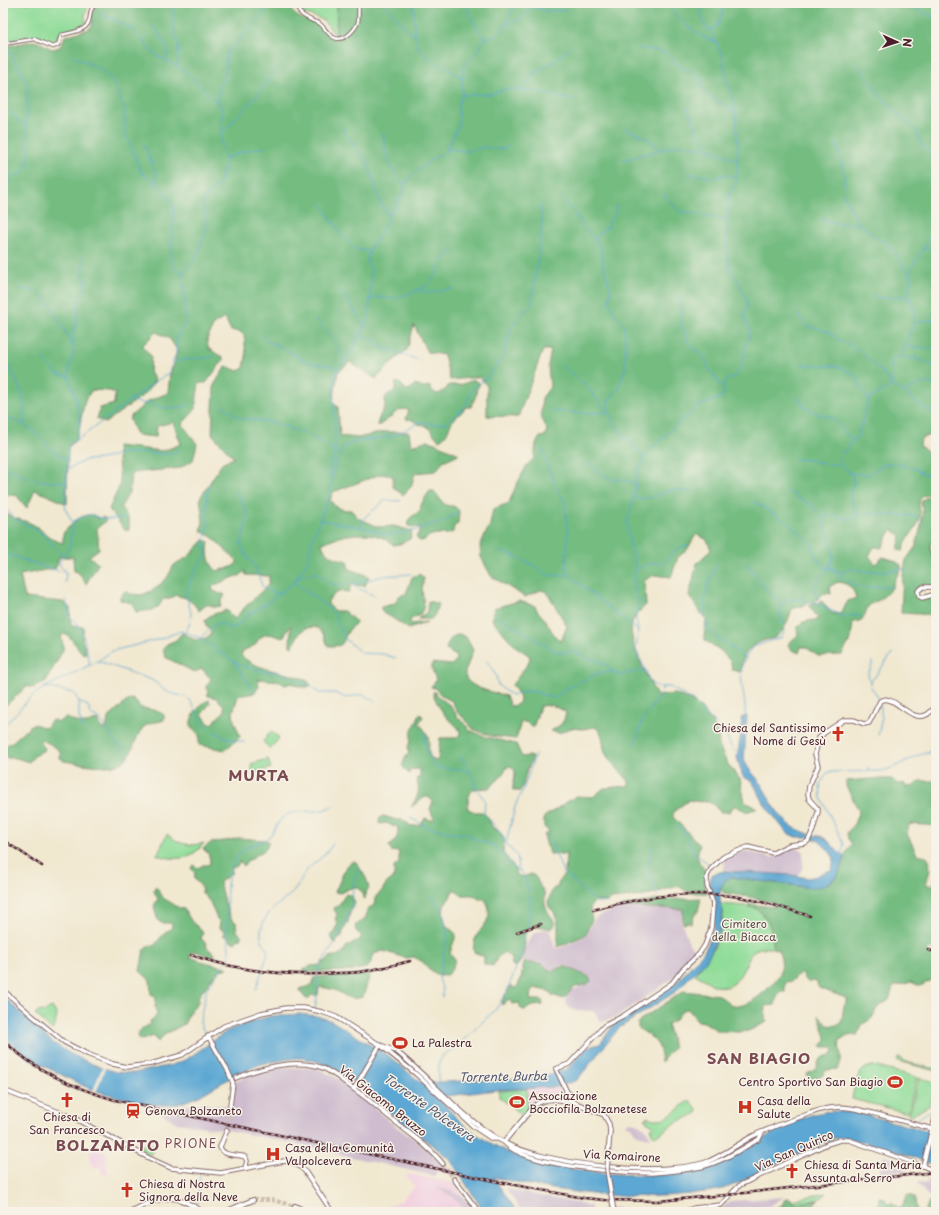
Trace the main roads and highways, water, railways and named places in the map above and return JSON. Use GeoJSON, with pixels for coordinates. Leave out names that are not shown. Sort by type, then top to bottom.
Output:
{"type":"FeatureCollection","features":[{"type":"Feature","properties":{"kind":"highway"},"geometry":{"type":"LineString","coordinates":[[129,1212],[161,1199],[171,1198],[182,1200],[204,1212]]}},
{"type":"Feature","properties":{"kind":"highway"},"geometry":{"type":"LineString","coordinates":[[225,1212],[253,1200]]}},
{"type":"Feature","properties":{"kind":"highway"},"geometry":{"type":"LineString","coordinates":[[295,1206],[306,1212]]}},
{"type":"Feature","properties":{"kind":"main road"},"geometry":{"type":"LineString","coordinates":[[936,587],[923,587],[918,593],[922,598],[936,594]]}},
{"type":"Feature","properties":{"kind":"main road"},"geometry":{"type":"LineString","coordinates":[[570,1099],[570,1093],[567,1092],[557,1070],[569,1064],[604,1026],[672,983],[703,949],[711,928],[712,917],[713,903],[707,886],[709,871],[725,856],[748,847],[773,853],[793,844],[805,843],[809,839],[819,810],[808,798],[808,791],[818,766],[815,754],[821,736],[844,720],[854,720],[864,724],[869,723],[878,703],[883,699],[888,699],[916,716],[928,714],[936,706]]}},
{"type":"Feature","properties":{"kind":"main road"},"geometry":{"type":"LineString","coordinates":[[3,990],[63,1041],[87,1054],[113,1064],[127,1067],[157,1062],[186,1052],[209,1038],[224,1026],[240,1019],[279,1008],[298,1008],[322,1012],[336,1017],[379,1046],[354,1089]]}},
{"type":"Feature","properties":{"kind":"main road"},"geometry":{"type":"LineString","coordinates":[[209,1038],[228,1069],[235,1077],[232,1082]]}},
{"type":"Feature","properties":{"kind":"main road","name":"Via Romairone"},"geometry":{"type":"LineString","coordinates":[[379,1046],[395,1056],[474,1127],[521,1149],[544,1156],[582,1164],[656,1168],[707,1161],[763,1132],[810,1113],[840,1107],[854,1108],[933,1130]]}},
{"type":"Feature","properties":{"kind":"main road","name":"Via Romairone"},"geometry":{"type":"LineString","coordinates":[[379,1046],[396,1051],[476,1124],[493,1137]]}},
{"type":"Feature","properties":{"kind":"main road","name":"Via Giacomo Bruzzo"},"geometry":{"type":"LineString","coordinates":[[235,1077],[273,1065],[312,1065],[327,1070],[363,1095],[425,1145],[443,1164]]}},
{"type":"Feature","properties":{"kind":"main road"},"geometry":{"type":"LineString","coordinates":[[228,1069],[232,1082],[230,1106]]}},
{"type":"Feature","properties":{"kind":"main road"},"geometry":{"type":"LineString","coordinates":[[3,1090],[74,1118],[168,1167],[221,1173],[246,1167],[284,1161],[292,1162],[300,1166],[307,1174],[332,1212]]}},
{"type":"Feature","properties":{"kind":"main road"},"geometry":{"type":"LineString","coordinates":[[557,1099],[567,1092]]}},
{"type":"Feature","properties":{"kind":"main road"},"geometry":{"type":"LineString","coordinates":[[562,1095],[562,1100]]}},
{"type":"Feature","properties":{"kind":"main road"},"geometry":{"type":"LineString","coordinates":[[570,1099],[565,1102],[557,1099],[543,1100],[536,1104],[504,1142],[510,1148],[524,1155],[558,1164],[607,1170],[652,1173],[707,1165],[724,1159],[759,1139],[763,1132]]}},
{"type":"Feature","properties":{"kind":"main road"},"geometry":{"type":"LineString","coordinates":[[570,1099],[604,1115],[609,1124],[610,1131],[607,1170],[614,1212]]}},
{"type":"Feature","properties":{"kind":"main road"},"geometry":{"type":"LineString","coordinates":[[227,1130],[220,1147],[221,1150],[224,1153],[245,1157],[247,1160],[246,1167]]}},
{"type":"Feature","properties":{"kind":"main road"},"geometry":{"type":"LineString","coordinates":[[923,1164],[933,1130]]}},
{"type":"Feature","properties":{"kind":"main road","name":"Via San Quirico"},"geometry":{"type":"LineString","coordinates":[[683,1212],[694,1208],[721,1205],[740,1185],[827,1144],[840,1140],[849,1140],[923,1164],[934,1171]]}},
{"type":"Feature","properties":{"kind":"main road"},"geometry":{"type":"LineString","coordinates":[[454,1179],[479,1212]]}},
{"type":"Feature","properties":{"kind":"water","name":"Torrente Polcevera"},"geometry":{"type":"Polygon","coordinates":[[[747,716],[744,758],[746,765],[759,781],[782,818],[787,823],[800,831],[825,838],[845,858],[834,879],[826,885],[813,888],[731,877],[725,880],[720,889],[722,910],[721,926],[706,961],[675,992],[619,1028],[577,1080],[557,1087],[496,1090],[438,1097],[463,1124],[480,1137],[499,1148],[519,1157],[574,1169],[649,1175],[696,1171],[729,1159],[795,1121],[832,1111],[865,1115],[936,1133],[936,1166],[905,1154],[845,1137],[835,1138],[812,1147],[729,1187],[714,1191],[689,1194],[664,1196],[615,1196],[591,1194],[542,1187],[493,1177],[517,1212],[484,1212],[449,1158],[390,1113],[366,1091],[333,1069],[319,1062],[304,1058],[296,1058],[261,1064],[237,1074],[199,1096],[178,1104],[148,1104],[100,1092],[84,1086],[30,1059],[3,1036],[3,996],[52,1042],[69,1053],[92,1064],[116,1072],[134,1073],[172,1065],[187,1059],[227,1031],[239,1026],[271,1016],[300,1014],[317,1016],[332,1021],[390,1057],[421,1083],[542,1077],[567,1069],[588,1047],[600,1044],[615,1023],[676,983],[703,953],[714,928],[715,907],[709,884],[713,874],[724,871],[792,875],[808,878],[832,870],[834,858],[830,852],[819,841],[811,837],[796,837],[787,833],[767,808],[752,781],[743,777],[737,757],[742,729],[741,718],[747,716]]]}},
{"type":"Feature","properties":{"kind":"waterway"},"geometry":{"type":"LineString","coordinates":[[175,3],[173,22],[179,45],[178,65]]}},
{"type":"Feature","properties":{"kind":"waterway"},"geometry":{"type":"LineString","coordinates":[[384,3],[402,24],[415,35],[419,49],[423,53],[456,75],[463,77]]}},
{"type":"Feature","properties":{"kind":"waterway"},"geometry":{"type":"LineString","coordinates":[[413,3],[415,34]]}},
{"type":"Feature","properties":{"kind":"waterway"},"geometry":{"type":"LineString","coordinates":[[466,3],[473,22],[486,38]]}},
{"type":"Feature","properties":{"kind":"waterway"},"geometry":{"type":"LineString","coordinates":[[3,727],[33,695],[98,661],[112,651],[160,639],[181,631],[200,638],[219,623],[231,628],[236,627],[251,613],[270,601],[294,582],[308,561],[312,539],[330,494],[332,480],[329,469],[335,452],[333,392],[335,378],[340,366],[353,351],[358,338],[368,321],[371,269],[367,258],[371,246],[377,240],[390,213],[398,202],[407,181],[434,157],[441,156],[445,153],[459,124],[458,106],[462,95],[464,66],[477,53],[485,39],[497,34],[503,29],[516,3]]}},
{"type":"Feature","properties":{"kind":"waterway"},"geometry":{"type":"LineString","coordinates":[[506,25],[524,17],[535,3]]}},
{"type":"Feature","properties":{"kind":"waterway"},"geometry":{"type":"LineString","coordinates":[[668,3],[671,9],[688,27],[716,42]]}},
{"type":"Feature","properties":{"kind":"waterway"},"geometry":{"type":"LineString","coordinates":[[700,3],[703,23],[713,35],[723,57],[726,77],[735,104],[738,144],[737,179],[729,195],[728,201],[726,246],[729,268],[734,274],[747,300],[745,317],[750,331],[740,369],[736,375],[723,384],[723,396],[698,406],[651,448],[644,457],[637,476],[634,496],[627,522],[628,534],[635,563],[634,587],[639,601],[636,618],[638,631],[636,650],[649,680],[652,684],[658,687],[670,687],[692,700],[724,732],[732,748],[738,754]]}},
{"type":"Feature","properties":{"kind":"waterway"},"geometry":{"type":"LineString","coordinates":[[709,30],[718,25],[725,3]]}},
{"type":"Feature","properties":{"kind":"waterway"},"geometry":{"type":"LineString","coordinates":[[902,3],[936,18]]}},
{"type":"Feature","properties":{"kind":"waterway"},"geometry":{"type":"LineString","coordinates":[[533,7],[546,11],[566,10]]}},
{"type":"Feature","properties":{"kind":"waterway"},"geometry":{"type":"LineString","coordinates":[[182,274],[195,259],[208,225],[202,204],[206,197],[218,185],[226,164],[221,142],[221,122],[223,113],[218,101],[219,87],[225,75],[226,54],[267,8]]}},
{"type":"Feature","properties":{"kind":"waterway"},"geometry":{"type":"LineString","coordinates":[[98,13],[123,24],[132,30],[141,37],[152,52],[178,66],[218,101]]}},
{"type":"Feature","properties":{"kind":"waterway"},"geometry":{"type":"LineString","coordinates":[[152,25],[157,30],[168,50],[167,59]]}},
{"type":"Feature","properties":{"kind":"waterway"},"geometry":{"type":"LineString","coordinates":[[3,195],[13,176],[21,174],[28,164],[29,155],[26,122],[27,84],[7,47]]}},
{"type":"Feature","properties":{"kind":"waterway"},"geometry":{"type":"LineString","coordinates":[[638,48],[660,51],[671,57],[676,64],[701,77],[702,89],[709,96],[735,112]]}},
{"type":"Feature","properties":{"kind":"waterway"},"geometry":{"type":"LineString","coordinates":[[523,89],[532,75],[556,60],[568,49]]}},
{"type":"Feature","properties":{"kind":"waterway"},"geometry":{"type":"LineString","coordinates":[[65,582],[66,573],[59,564],[60,560],[70,548],[70,538],[74,526],[66,510],[65,503],[68,448],[70,443],[80,438],[156,381],[168,374],[176,354],[177,339],[186,318],[182,272],[174,267],[171,259],[174,206],[165,192],[142,174],[139,168],[124,131],[125,110],[112,80],[100,69],[73,56]]}},
{"type":"Feature","properties":{"kind":"waterway"},"geometry":{"type":"LineString","coordinates":[[857,65],[890,107],[915,129],[922,145],[936,159]]}},
{"type":"Feature","properties":{"kind":"waterway"},"geometry":{"type":"LineString","coordinates":[[221,134],[261,91],[269,76],[278,68]]}},
{"type":"Feature","properties":{"kind":"waterway"},"geometry":{"type":"LineString","coordinates":[[462,95],[491,94],[505,89],[533,91],[576,101]]}},
{"type":"Feature","properties":{"kind":"waterway"},"geometry":{"type":"LineString","coordinates":[[3,103],[4,107],[27,128]]}},
{"type":"Feature","properties":{"kind":"waterway"},"geometry":{"type":"LineString","coordinates":[[688,108],[697,132],[712,150]]}},
{"type":"Feature","properties":{"kind":"waterway"},"geometry":{"type":"LineString","coordinates":[[342,127],[368,163],[381,204],[388,216]]}},
{"type":"Feature","properties":{"kind":"waterway"},"geometry":{"type":"LineString","coordinates":[[625,128],[648,139],[659,148]]}},
{"type":"Feature","properties":{"kind":"waterway"},"geometry":{"type":"LineString","coordinates":[[383,133],[385,148],[391,167],[405,184]]}},
{"type":"Feature","properties":{"kind":"waterway"},"geometry":{"type":"LineString","coordinates":[[836,142],[845,180],[844,196],[854,216],[859,224],[878,239],[885,242],[896,254],[911,278]]}},
{"type":"Feature","properties":{"kind":"waterway"},"geometry":{"type":"LineString","coordinates":[[144,145],[156,173],[156,184]]}},
{"type":"Feature","properties":{"kind":"waterway"},"geometry":{"type":"LineString","coordinates":[[623,160],[677,145],[693,146],[723,154],[737,160]]}},
{"type":"Feature","properties":{"kind":"waterway"},"geometry":{"type":"LineString","coordinates":[[447,149],[467,151],[485,147],[503,149],[509,146]]}},
{"type":"Feature","properties":{"kind":"waterway"},"geometry":{"type":"LineString","coordinates":[[225,159],[241,152],[264,147]]}},
{"type":"Feature","properties":{"kind":"waterway"},"geometry":{"type":"LineString","coordinates":[[936,167],[936,177]]}},
{"type":"Feature","properties":{"kind":"waterway"},"geometry":{"type":"LineString","coordinates":[[688,174],[711,178],[728,175],[737,179]]}},
{"type":"Feature","properties":{"kind":"waterway"},"geometry":{"type":"LineString","coordinates":[[663,194],[680,212],[699,214],[725,220]]}},
{"type":"Feature","properties":{"kind":"waterway"},"geometry":{"type":"LineString","coordinates":[[562,197],[601,249],[604,268],[611,291],[609,299],[610,305],[614,313],[624,325],[626,348],[625,369],[618,389],[608,402],[609,412],[611,419],[623,435],[644,457]]}},
{"type":"Feature","properties":{"kind":"waterway"},"geometry":{"type":"LineString","coordinates":[[321,203],[348,242],[358,250],[369,251]]}},
{"type":"Feature","properties":{"kind":"waterway"},"geometry":{"type":"LineString","coordinates":[[332,480],[333,470],[342,448],[355,442],[393,436],[420,422],[434,424],[446,423],[465,406],[474,387],[488,377],[502,358],[510,329],[532,302],[541,234],[542,217],[540,210],[543,204]]}},
{"type":"Feature","properties":{"kind":"waterway"},"geometry":{"type":"LineString","coordinates":[[596,241],[599,234],[609,227],[609,222],[615,214],[616,205]]}},
{"type":"Feature","properties":{"kind":"waterway"},"geometry":{"type":"LineString","coordinates":[[745,717],[741,673],[746,657],[752,647],[782,637],[785,626],[780,616],[781,606],[787,600],[802,599],[809,603],[816,602],[817,597],[815,585],[828,567],[833,557],[831,544],[823,521],[827,514],[848,519],[856,517],[858,514],[852,504],[850,494],[854,482],[852,475],[840,464],[839,457],[856,438],[862,424],[868,400],[892,386],[892,362],[905,347],[915,320],[914,310],[908,293],[911,268],[930,238],[936,214],[936,206]]}},
{"type":"Feature","properties":{"kind":"waterway"},"geometry":{"type":"LineString","coordinates":[[822,219],[838,224],[859,224]]}},
{"type":"Feature","properties":{"kind":"waterway"},"geometry":{"type":"LineString","coordinates":[[923,249],[936,247]]}},
{"type":"Feature","properties":{"kind":"waterway"},"geometry":{"type":"LineString","coordinates":[[369,300],[378,297],[390,299],[403,296],[426,286],[436,275],[441,264],[454,249]]}},
{"type":"Feature","properties":{"kind":"waterway"},"geometry":{"type":"LineString","coordinates":[[75,441],[80,428],[79,412],[69,377],[69,368],[73,355],[73,331],[76,325],[79,298],[85,287],[85,280],[82,273],[83,256]]}},
{"type":"Feature","properties":{"kind":"waterway"},"geometry":{"type":"LineString","coordinates":[[419,291],[432,292],[453,288]]}},
{"type":"Feature","properties":{"kind":"waterway"},"geometry":{"type":"LineString","coordinates":[[21,289],[37,291],[46,299],[72,345]]}},
{"type":"Feature","properties":{"kind":"waterway"},"geometry":{"type":"LineString","coordinates":[[338,290],[362,322],[363,326],[358,336]]}},
{"type":"Feature","properties":{"kind":"waterway"},"geometry":{"type":"LineString","coordinates":[[677,295],[682,303],[681,324],[689,343],[692,348],[700,352],[706,361],[710,372],[717,379],[723,389]]}},
{"type":"Feature","properties":{"kind":"waterway"},"geometry":{"type":"LineString","coordinates":[[871,296],[885,298],[900,296],[910,299]]}},
{"type":"Feature","properties":{"kind":"waterway"},"geometry":{"type":"LineString","coordinates":[[799,315],[801,321],[808,326],[829,332],[838,339],[859,350],[884,374],[891,384]]}},
{"type":"Feature","properties":{"kind":"waterway"},"geometry":{"type":"LineString","coordinates":[[915,322],[936,319]]}},
{"type":"Feature","properties":{"kind":"waterway"},"geometry":{"type":"LineString","coordinates":[[316,320],[330,335],[345,360]]}},
{"type":"Feature","properties":{"kind":"waterway"},"geometry":{"type":"LineString","coordinates":[[263,335],[267,341],[285,349],[303,360],[311,363],[332,366],[338,370]]}},
{"type":"Feature","properties":{"kind":"waterway"},"geometry":{"type":"LineString","coordinates":[[358,338],[364,337],[375,340],[378,346],[419,360]]}},
{"type":"Feature","properties":{"kind":"waterway"},"geometry":{"type":"LineString","coordinates":[[905,346],[936,349]]}},
{"type":"Feature","properties":{"kind":"waterway"},"geometry":{"type":"LineString","coordinates":[[174,362],[213,357]]}},
{"type":"Feature","properties":{"kind":"waterway"},"geometry":{"type":"LineString","coordinates":[[899,357],[918,359],[936,367]]}},
{"type":"Feature","properties":{"kind":"waterway"},"geometry":{"type":"LineString","coordinates":[[3,359],[8,364],[23,397],[25,424]]}},
{"type":"Feature","properties":{"kind":"waterway"},"geometry":{"type":"LineString","coordinates":[[44,359],[57,374],[69,377]]}},
{"type":"Feature","properties":{"kind":"waterway"},"geometry":{"type":"LineString","coordinates":[[801,363],[805,365],[836,366],[854,374],[868,400]]}},
{"type":"Feature","properties":{"kind":"waterway"},"geometry":{"type":"LineString","coordinates":[[561,365],[580,381],[585,383],[608,412]]}},
{"type":"Feature","properties":{"kind":"waterway"},"geometry":{"type":"LineString","coordinates":[[906,392],[923,383],[936,386]]}},
{"type":"Feature","properties":{"kind":"waterway"},"geometry":{"type":"LineString","coordinates":[[893,386],[902,390],[916,403],[936,414]]}},
{"type":"Feature","properties":{"kind":"waterway"},"geometry":{"type":"LineString","coordinates":[[798,397],[803,406],[820,415],[829,416],[836,421],[853,440]]}},
{"type":"Feature","properties":{"kind":"waterway"},"geometry":{"type":"LineString","coordinates":[[130,400],[140,403],[153,404],[163,408],[183,407],[189,404]]}},
{"type":"Feature","properties":{"kind":"waterway"},"geometry":{"type":"LineString","coordinates":[[223,406],[239,418],[270,422],[309,435],[335,452]]}},
{"type":"Feature","properties":{"kind":"waterway"},"geometry":{"type":"LineString","coordinates":[[552,409],[554,411],[586,413],[608,412]]}},
{"type":"Feature","properties":{"kind":"waterway"},"geometry":{"type":"LineString","coordinates":[[3,417],[26,425],[54,451],[63,458],[68,459]]}},
{"type":"Feature","properties":{"kind":"waterway"},"geometry":{"type":"LineString","coordinates":[[68,469],[86,460],[102,459],[123,453],[164,454],[174,453],[180,449]]}},
{"type":"Feature","properties":{"kind":"waterway"},"geometry":{"type":"LineString","coordinates":[[543,449],[547,464],[559,493],[564,500],[568,532],[566,570],[569,575],[637,630]]}},
{"type":"Feature","properties":{"kind":"waterway"},"geometry":{"type":"LineString","coordinates":[[794,459],[811,460],[827,465],[839,464]]}},
{"type":"Feature","properties":{"kind":"waterway"},"geometry":{"type":"LineString","coordinates":[[850,473],[867,475],[887,463],[914,468],[924,474],[936,476]]}},
{"type":"Feature","properties":{"kind":"waterway"},"geometry":{"type":"LineString","coordinates":[[590,464],[596,470],[613,480],[621,479],[635,484]]}},
{"type":"Feature","properties":{"kind":"waterway"},"geometry":{"type":"LineString","coordinates":[[3,466],[19,474],[41,481],[67,482]]}},
{"type":"Feature","properties":{"kind":"waterway"},"geometry":{"type":"LineString","coordinates":[[186,631],[190,623],[191,613],[186,594],[194,572],[207,554],[204,545],[208,525],[206,516],[207,493],[209,485]]}},
{"type":"Feature","properties":{"kind":"waterway"},"geometry":{"type":"LineString","coordinates":[[634,497],[645,499],[675,490],[691,492]]}},
{"type":"Feature","properties":{"kind":"waterway"},"geometry":{"type":"LineString","coordinates":[[236,491],[245,508],[247,516],[241,545],[248,559],[254,564],[263,588],[272,592],[280,593]]}},
{"type":"Feature","properties":{"kind":"waterway"},"geometry":{"type":"LineString","coordinates":[[787,491],[812,505],[824,518]]}},
{"type":"Feature","properties":{"kind":"waterway"},"geometry":{"type":"LineString","coordinates":[[360,527],[365,517],[386,500],[401,501]]}},
{"type":"Feature","properties":{"kind":"waterway"},"geometry":{"type":"LineString","coordinates":[[753,501],[787,522],[812,544],[816,558],[826,568]]}},
{"type":"Feature","properties":{"kind":"waterway"},"geometry":{"type":"LineString","coordinates":[[3,505],[15,519],[42,533],[63,556]]}},
{"type":"Feature","properties":{"kind":"waterway"},"geometry":{"type":"LineString","coordinates":[[320,520],[366,528],[387,535],[413,531],[432,524],[438,524],[448,519],[458,511]]}},
{"type":"Feature","properties":{"kind":"waterway"},"geometry":{"type":"LineString","coordinates":[[73,521],[87,515],[93,515],[103,519],[124,518]]}},
{"type":"Feature","properties":{"kind":"waterway"},"geometry":{"type":"LineString","coordinates":[[857,515],[911,516],[916,517],[920,521]]}},
{"type":"Feature","properties":{"kind":"waterway"},"geometry":{"type":"LineString","coordinates":[[636,570],[649,564],[663,564],[677,549],[689,545]]}},
{"type":"Feature","properties":{"kind":"waterway"},"geometry":{"type":"LineString","coordinates":[[500,552],[504,552],[526,561],[545,573],[555,576],[567,575]]}},
{"type":"Feature","properties":{"kind":"waterway"},"geometry":{"type":"LineString","coordinates":[[4,554],[66,573]]}},
{"type":"Feature","properties":{"kind":"waterway"},"geometry":{"type":"LineString","coordinates":[[747,564],[764,587],[782,604]]}},
{"type":"Feature","properties":{"kind":"waterway"},"geometry":{"type":"LineString","coordinates":[[717,565],[710,579],[706,593],[704,605],[706,624],[711,633],[746,659]]}},
{"type":"Feature","properties":{"kind":"waterway"},"geometry":{"type":"LineString","coordinates":[[829,567],[844,573],[851,569],[868,572],[905,569]]}},
{"type":"Feature","properties":{"kind":"waterway"},"geometry":{"type":"LineString","coordinates":[[828,568],[858,587],[891,587]]}},
{"type":"Feature","properties":{"kind":"waterway"},"geometry":{"type":"LineString","coordinates":[[296,580],[302,575],[317,573],[333,584],[342,585],[353,584],[383,576],[411,574]]}},
{"type":"Feature","properties":{"kind":"waterway"},"geometry":{"type":"LineString","coordinates":[[294,582],[332,611],[336,617],[343,637],[361,653],[383,654],[395,658]]}},
{"type":"Feature","properties":{"kind":"waterway"},"geometry":{"type":"LineString","coordinates":[[353,585],[375,596]]}},
{"type":"Feature","properties":{"kind":"waterway"},"geometry":{"type":"LineString","coordinates":[[66,599],[69,616],[77,623],[84,638],[90,664]]}},
{"type":"Feature","properties":{"kind":"waterway"},"geometry":{"type":"LineString","coordinates":[[816,603],[842,616],[861,616]]}},
{"type":"Feature","properties":{"kind":"waterway"},"geometry":{"type":"LineString","coordinates":[[497,616],[557,652],[562,653],[574,651],[588,659],[597,660],[606,665],[613,672],[620,675],[646,671]]}},
{"type":"Feature","properties":{"kind":"waterway"},"geometry":{"type":"LineString","coordinates":[[200,638],[240,665],[267,672],[283,674],[312,687],[319,693],[335,693],[346,698],[364,695],[375,701]]}},
{"type":"Feature","properties":{"kind":"waterway"},"geometry":{"type":"LineString","coordinates":[[879,701],[870,683],[892,654]]}},
{"type":"Feature","properties":{"kind":"waterway"},"geometry":{"type":"LineString","coordinates":[[98,661],[152,680],[167,692],[185,697],[190,700],[206,728],[229,739],[244,742]]}},
{"type":"Feature","properties":{"kind":"waterway"},"geometry":{"type":"LineString","coordinates":[[487,661],[496,676],[498,685],[512,695],[526,691],[536,692],[552,698],[557,697],[565,689],[600,672],[612,672]]}},
{"type":"Feature","properties":{"kind":"waterway"},"geometry":{"type":"LineString","coordinates":[[870,682],[868,675],[872,661]]}},
{"type":"Feature","properties":{"kind":"waterway"},"geometry":{"type":"LineString","coordinates":[[234,662],[254,691]]}},
{"type":"Feature","properties":{"kind":"waterway"},"geometry":{"type":"LineString","coordinates":[[45,687],[74,693],[79,702],[88,706],[91,715],[101,720],[122,750]]}},
{"type":"Feature","properties":{"kind":"waterway"},"geometry":{"type":"LineString","coordinates":[[635,744],[643,718],[657,700],[663,687]]}},
{"type":"Feature","properties":{"kind":"waterway"},"geometry":{"type":"LineString","coordinates":[[79,702],[79,717],[83,729]]}},
{"type":"Feature","properties":{"kind":"waterway"},"geometry":{"type":"LineString","coordinates":[[878,735],[882,718],[880,706]]}},
{"type":"Feature","properties":{"kind":"waterway"},"geometry":{"type":"LineString","coordinates":[[425,732],[424,741],[427,751],[436,767],[461,769],[468,772]]}},
{"type":"Feature","properties":{"kind":"waterway"},"geometry":{"type":"LineString","coordinates":[[929,753],[936,736]]}},
{"type":"Feature","properties":{"kind":"waterway","name":"Torrente Burba"},"geometry":{"type":"LineString","coordinates":[[841,856],[844,844],[821,798],[820,784],[828,772],[882,771],[919,755],[931,752],[936,753]]}},
{"type":"Feature","properties":{"kind":"waterway"},"geometry":{"type":"LineString","coordinates":[[506,843],[515,807],[523,790],[535,755]]}},
{"type":"Feature","properties":{"kind":"waterway"},"geometry":{"type":"LineString","coordinates":[[461,757],[472,776],[477,790],[485,800],[484,813],[503,836],[506,844],[517,856],[519,869],[527,883],[530,898],[527,927]]}},
{"type":"Feature","properties":{"kind":"waterway","name":"Torrente Burba"},"geometry":{"type":"LineString","coordinates":[[868,771],[869,767]]}},
{"type":"Feature","properties":{"kind":"waterway"},"geometry":{"type":"LineString","coordinates":[[225,963],[229,959],[227,935],[227,886],[230,871],[237,857],[246,848],[268,838],[285,816],[298,812],[323,810],[334,805]]}},
{"type":"Feature","properties":{"kind":"waterway"},"geometry":{"type":"LineString","coordinates":[[410,818],[428,827],[453,833],[467,834],[476,840],[493,845],[503,854],[508,863],[519,871]]}},
{"type":"Feature","properties":{"kind":"waterway"},"geometry":{"type":"LineString","coordinates":[[678,827],[683,830],[694,853],[711,867]]}},
{"type":"Feature","properties":{"kind":"waterway"},"geometry":{"type":"LineString","coordinates":[[546,835],[551,842],[563,872],[594,900],[599,903],[608,902]]}},
{"type":"Feature","properties":{"kind":"waterway"},"geometry":{"type":"LineString","coordinates":[[256,989],[268,953],[262,941],[261,935],[266,918],[274,908],[294,891],[307,871],[333,844]]}},
{"type":"Feature","properties":{"kind":"waterway"},"geometry":{"type":"LineString","coordinates":[[653,847],[648,866],[657,895]]}},
{"type":"Feature","properties":{"kind":"waterway"},"geometry":{"type":"LineString","coordinates":[[318,973],[322,962],[333,946],[348,916],[352,905],[353,886],[358,867]]}},
{"type":"Feature","properties":{"kind":"waterway"},"geometry":{"type":"LineString","coordinates":[[432,896],[444,914],[447,937],[439,977],[442,988],[442,997]]}},
{"type":"Feature","properties":{"kind":"waterway"},"geometry":{"type":"LineString","coordinates":[[438,1083],[439,1063],[443,1055],[455,1048],[495,1010],[505,997],[520,957],[526,931]]}},
{"type":"Feature","properties":{"kind":"waterway"},"geometry":{"type":"LineString","coordinates":[[206,1036],[200,1022],[206,990],[223,965]]}},
{"type":"Feature","properties":{"kind":"waterway"},"geometry":{"type":"LineString","coordinates":[[315,1009],[317,997],[317,976]]}},
{"type":"Feature","properties":{"kind":"waterway"},"geometry":{"type":"LineString","coordinates":[[915,1120],[933,1109]]}},
{"type":"Feature","properties":{"kind":"waterway"},"geometry":{"type":"LineString","coordinates":[[197,1206],[200,1174]]}},
{"type":"Feature","properties":{"kind":"waterway"},"geometry":{"type":"LineString","coordinates":[[883,1200],[883,1212]]}},
{"type":"Feature","properties":{"kind":"tunnel"},"geometry":{"type":"LineString","coordinates":[[227,1130],[230,1106]]}},
{"type":"Feature","properties":{"kind":"tunnel"},"geometry":{"type":"LineString","coordinates":[[443,1164],[454,1179]]}},
{"type":"Feature","properties":{"kind":"tunnel"},"geometry":{"type":"LineString","coordinates":[[253,1200],[272,1200],[295,1206]]}},
{"type":"Feature","properties":{"kind":"railway"},"geometry":{"type":"LineString","coordinates":[[3,840],[42,866]]}},
{"type":"Feature","properties":{"kind":"railway"},"geometry":{"type":"LineString","coordinates":[[593,910],[647,898],[684,894],[702,894],[739,897],[774,905],[810,916]]}},
{"type":"Feature","properties":{"kind":"railway"},"geometry":{"type":"LineString","coordinates":[[517,932],[541,924]]}},
{"type":"Feature","properties":{"kind":"railway"},"geometry":{"type":"LineString","coordinates":[[928,950],[936,952]]}},
{"type":"Feature","properties":{"kind":"railway"},"geometry":{"type":"LineString","coordinates":[[191,955],[209,961],[245,969],[264,972],[301,974],[359,972],[410,961]]}},
{"type":"Feature","properties":{"kind":"railway"},"geometry":{"type":"LineString","coordinates":[[3,1040],[28,1061],[56,1077],[85,1090],[115,1100],[504,1183],[584,1198],[658,1201],[936,1172]]}},
{"type":"Feature","properties":{"kind":"place","name":"Chiesa del Santissimo Nome di Gesù"},"geometry":{"type":"Point","coordinates":[838,734]}},
{"type":"Feature","properties":{"kind":"place","name":"La Palestra"},"geometry":{"type":"Point","coordinates":[400,1043]}},
{"type":"Feature","properties":{"kind":"place","name":"Centro Sportivo San Biagio"},"geometry":{"type":"Point","coordinates":[895,1082]}},
{"type":"Feature","properties":{"kind":"place","name":"Chiesa di San Francesco"},"geometry":{"type":"Point","coordinates":[67,1100]}},
{"type":"Feature","properties":{"kind":"place","name":"Associazione Bocciofila Bolzanetese"},"geometry":{"type":"Point","coordinates":[517,1102]}},
{"type":"Feature","properties":{"kind":"place","name":"Casa della Salute"},"geometry":{"type":"Point","coordinates":[745,1107]}},
{"type":"Feature","properties":{"kind":"place","name":"Genova Bolzaneto"},"geometry":{"type":"Point","coordinates":[133,1111]}},
{"type":"Feature","properties":{"kind":"place","name":"Casa della Comunità Valpolcevera"},"geometry":{"type":"Point","coordinates":[273,1154]}},
{"type":"Feature","properties":{"kind":"place","name":"Chiesa di Santa Maria Assunta al Serro"},"geometry":{"type":"Point","coordinates":[792,1171]}},
{"type":"Feature","properties":{"kind":"place","name":"Chiesa di Nostra Signora della Neve"},"geometry":{"type":"Point","coordinates":[127,1190]}},
{"type":"Feature","properties":{"kind":"district","name":"MURTA"},"geometry":{"type":"Point","coordinates":[259,776]}},
{"type":"Feature","properties":{"kind":"district","name":"SAN BIAGIO"},"geometry":{"type":"Point","coordinates":[759,1059]}},
{"type":"Feature","properties":{"kind":"district","name":"PRIONE"},"geometry":{"type":"Point","coordinates":[191,1144]}},
{"type":"Feature","properties":{"kind":"district","name":"BOLZANETO"},"geometry":{"type":"Point","coordinates":[108,1146]}},
{"type":"Feature","properties":{"kind":"park label","name":"Cimitero della Biacca"},"geometry":{"type":"Point","coordinates":[744,930]}}]}
